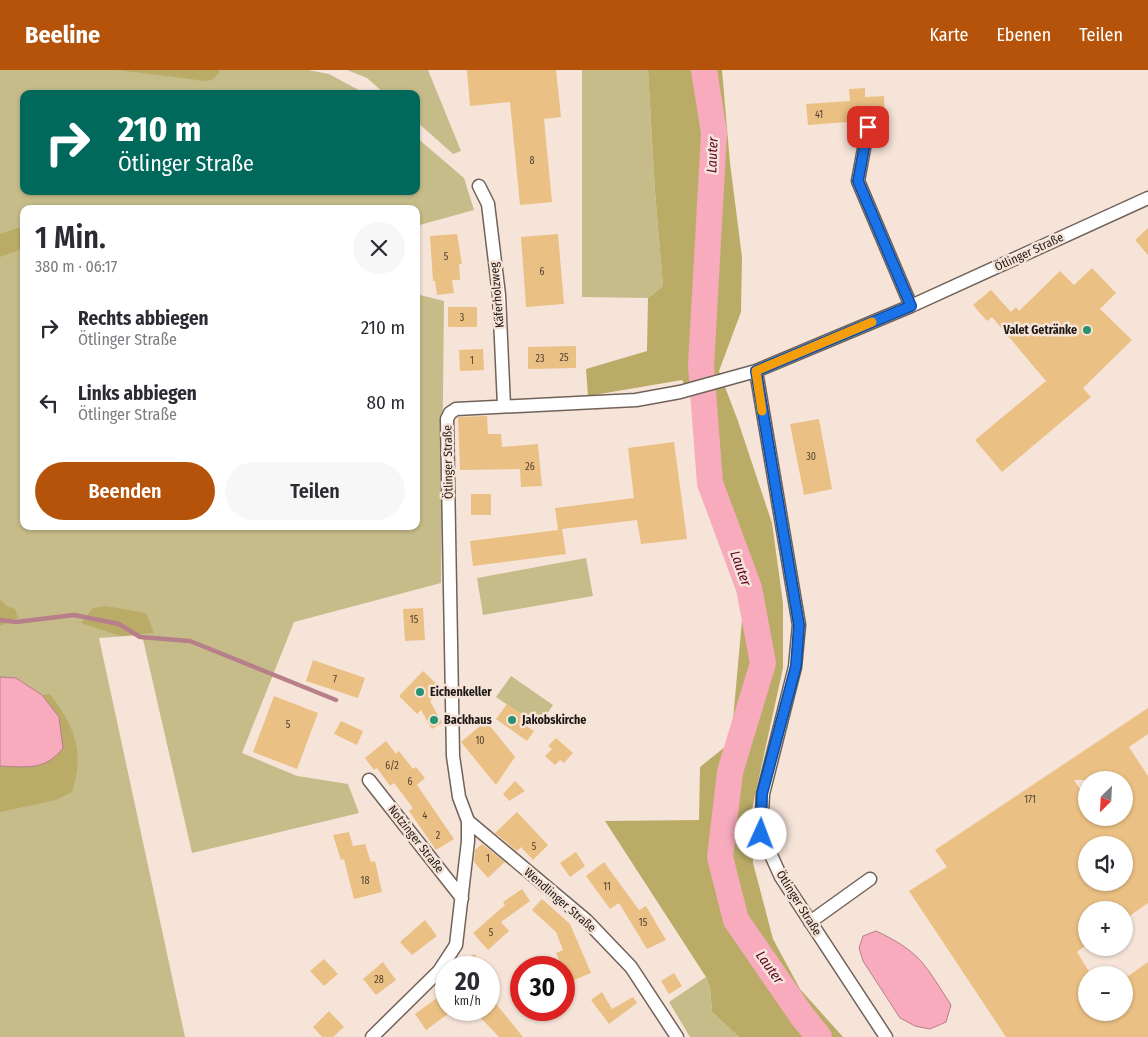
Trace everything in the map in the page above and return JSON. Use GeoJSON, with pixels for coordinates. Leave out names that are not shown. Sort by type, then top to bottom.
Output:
{"type":"FeatureCollection","features":[{"type":"Feature","properties":{"kind":"street"},"geometry":{"type":"LineString","coordinates":[[868,127],[858,181],[911,306]]}},
{"type":"Feature","properties":{"kind":"street","name":"Käferholzweg"},"geometry":{"type":"LineString","coordinates":[[479,186],[488,204],[492,231],[499,295],[504,406]]}},
{"type":"Feature","properties":{"kind":"street","name":"Ötlinger Straße"},"geometry":{"type":"LineString","coordinates":[[468,821],[459,797],[454,756],[447,419],[450,413],[456,408],[636,400],[680,392],[756,371],[911,306],[1148,198]]}},
{"type":"Feature","properties":{"kind":"street","name":"Ötlinger Straße"},"geometry":{"type":"LineString","coordinates":[[756,371],[799,625],[796,666],[762,794],[761,834],[780,877],[886,1037]]}},
{"type":"Feature","properties":{"kind":"street","name":"Notzinger Straße"},"geometry":{"type":"LineString","coordinates":[[369,780],[462,898]]}},
{"type":"Feature","properties":{"kind":"street","name":"Notzinger Straße"},"geometry":{"type":"LineString","coordinates":[[372,1037],[439,971],[456,945],[468,821]]}},
{"type":"Feature","properties":{"kind":"street","name":"Wendlinger Straße"},"geometry":{"type":"LineString","coordinates":[[468,821],[586,920],[631,967],[677,1037]]}},
{"type":"Feature","properties":{"kind":"street"},"geometry":{"type":"LineString","coordinates":[[810,922],[870,879]]}},
{"type":"Feature","properties":{"kind":"shaded area"},"geometry":{"type":"Polygon","coordinates":[[[0,70],[308,70],[329,74],[359,90],[20,90],[20,195],[420,195],[420,140],[464,178],[474,210],[420,225],[420,205],[20,205],[20,530],[420,530],[420,295],[444,301],[441,583],[294,622],[242,753],[297,776],[348,784],[359,813],[192,853],[142,635],[99,638],[185,1037],[0,1037],[0,70]]]}},
{"type":"Feature","properties":{"kind":"shaded area"},"geometry":{"type":"Polygon","coordinates":[[[118,70],[218,70],[220,72],[213,79],[206,81],[118,70]]]}},
{"type":"Feature","properties":{"kind":"shaded area"},"geometry":{"type":"Polygon","coordinates":[[[347,70],[428,70],[461,151],[453,154],[420,125],[420,90],[380,90],[367,78],[347,70]]]}},
{"type":"Feature","properties":{"kind":"shaded area"},"geometry":{"type":"Polygon","coordinates":[[[582,70],[648,70],[663,286],[648,298],[582,297],[582,70]]]}},
{"type":"Feature","properties":{"kind":"shaded area"},"geometry":{"type":"Polygon","coordinates":[[[648,70],[722,70],[730,163],[742,257],[741,312],[719,371],[772,523],[783,603],[783,668],[751,814],[753,863],[773,939],[800,989],[843,1037],[739,1037],[712,1012],[710,988],[706,977],[605,821],[699,820],[700,767],[731,742],[743,609],[710,518],[702,474],[694,401],[682,380],[588,396],[586,369],[647,351],[648,298],[663,286],[648,70]]]}},
{"type":"Feature","properties":{"kind":"shaded area"},"geometry":{"type":"Polygon","coordinates":[[[20,227],[20,250],[0,257],[0,234],[20,227]]]}},
{"type":"Feature","properties":{"kind":"shaded area"},"geometry":{"type":"Polygon","coordinates":[[[586,558],[593,596],[483,615],[477,578],[586,558]]]}},
{"type":"Feature","properties":{"kind":"shaded area"},"geometry":{"type":"Polygon","coordinates":[[[0,599],[6,606],[15,609],[18,618],[0,626],[0,599]]]}},
{"type":"Feature","properties":{"kind":"shaded area"},"geometry":{"type":"Polygon","coordinates":[[[106,606],[146,613],[154,633],[120,636],[81,623],[93,608],[106,606]]]}},
{"type":"Feature","properties":{"kind":"shaded area"},"geometry":{"type":"Polygon","coordinates":[[[511,676],[553,705],[539,726],[496,697],[511,676]]]}},
{"type":"Feature","properties":{"kind":"shaded area"},"geometry":{"type":"Polygon","coordinates":[[[0,677],[16,678],[42,695],[59,717],[63,748],[49,761],[27,767],[0,766],[0,677]]]}},
{"type":"Feature","properties":{"kind":"shaded area"},"geometry":{"type":"Polygon","coordinates":[[[50,694],[66,718],[75,740],[78,764],[72,792],[56,800],[0,812],[0,766],[13,766],[59,717],[42,695],[50,694]]]}},
{"type":"Feature","properties":{"kind":"shaded area"},"geometry":{"type":"Polygon","coordinates":[[[876,931],[913,953],[928,970],[951,1005],[946,1022],[930,1029],[915,1026],[900,1018],[863,961],[859,948],[863,936],[876,931]]]}},
{"type":"Feature","properties":{"kind":"shaded area"},"geometry":{"type":"Polygon","coordinates":[[[706,977],[710,988],[712,1012],[739,1037],[690,1037],[669,1002],[706,977]]]}},
{"type":"Feature","properties":{"kind":"building"},"geometry":{"type":"Polygon","coordinates":[[[467,70],[556,70],[561,117],[544,119],[552,202],[520,205],[510,102],[470,106],[467,70]]]}},
{"type":"Feature","properties":{"kind":"building"},"geometry":{"type":"Polygon","coordinates":[[[865,88],[865,97],[884,96],[885,115],[847,118],[847,122],[808,125],[806,104],[850,101],[849,89],[865,88]]]}},
{"type":"Feature","properties":{"kind":"building"},"geometry":{"type":"Polygon","coordinates":[[[1148,228],[1148,255],[1135,240],[1148,228]]]}},
{"type":"Feature","properties":{"kind":"building"},"geometry":{"type":"Polygon","coordinates":[[[457,234],[462,264],[459,264],[460,280],[452,280],[454,293],[437,295],[435,281],[433,281],[430,236],[457,234]]]}},
{"type":"Feature","properties":{"kind":"building"},"geometry":{"type":"Polygon","coordinates":[[[558,234],[564,304],[526,307],[521,237],[558,234]]]}},
{"type":"Feature","properties":{"kind":"building"},"geometry":{"type":"Polygon","coordinates":[[[1092,268],[1116,293],[1100,309],[1132,340],[1083,388],[1091,397],[1002,472],[975,440],[1046,381],[992,317],[987,321],[973,305],[991,290],[1011,312],[1016,307],[1019,311],[1060,271],[1074,285],[1092,268]]]}},
{"type":"Feature","properties":{"kind":"building"},"geometry":{"type":"Polygon","coordinates":[[[448,307],[477,307],[477,327],[448,327],[448,307]]]}},
{"type":"Feature","properties":{"kind":"building"},"geometry":{"type":"Polygon","coordinates":[[[576,346],[576,368],[528,369],[528,347],[576,346]]]}},
{"type":"Feature","properties":{"kind":"building"},"geometry":{"type":"Polygon","coordinates":[[[483,349],[484,370],[460,371],[459,350],[483,349]]]}},
{"type":"Feature","properties":{"kind":"building"},"geometry":{"type":"Polygon","coordinates":[[[487,416],[488,434],[501,434],[502,447],[538,444],[542,486],[521,487],[520,469],[460,470],[458,417],[487,416]]]}},
{"type":"Feature","properties":{"kind":"building"},"geometry":{"type":"Polygon","coordinates":[[[819,419],[832,489],[804,495],[790,424],[819,419]]]}},
{"type":"Feature","properties":{"kind":"building"},"geometry":{"type":"Polygon","coordinates":[[[674,442],[687,539],[641,544],[637,520],[562,529],[566,554],[473,566],[470,541],[558,530],[555,508],[634,498],[628,448],[674,442]]]}},
{"type":"Feature","properties":{"kind":"building"},"geometry":{"type":"Polygon","coordinates":[[[471,494],[491,494],[491,515],[471,515],[471,494]]]}},
{"type":"Feature","properties":{"kind":"building"},"geometry":{"type":"Polygon","coordinates":[[[423,608],[425,640],[405,641],[403,609],[423,608]]]}},
{"type":"Feature","properties":{"kind":"building"},"geometry":{"type":"Polygon","coordinates":[[[313,660],[365,678],[358,698],[306,681],[313,660]]]}},
{"type":"Feature","properties":{"kind":"building","name":"Eichenkeller"},"geometry":{"type":"Polygon","coordinates":[[[423,671],[442,689],[430,701],[442,723],[432,729],[421,710],[417,714],[399,696],[423,671]]]}},
{"type":"Feature","properties":{"kind":"building"},"geometry":{"type":"Polygon","coordinates":[[[274,696],[318,713],[297,769],[253,752],[274,696]]]}},
{"type":"Feature","properties":{"kind":"building","name":"Jakobskirche"},"geometry":{"type":"Polygon","coordinates":[[[507,704],[529,719],[525,725],[534,731],[527,741],[496,719],[507,704]]]}},
{"type":"Feature","properties":{"kind":"building"},"geometry":{"type":"Polygon","coordinates":[[[1148,708],[1148,734],[1129,747],[1148,776],[1148,903],[1133,914],[1133,901],[1078,901],[1077,952],[1086,966],[1078,966],[1078,1021],[1133,1021],[1133,973],[1148,962],[1148,1037],[1006,1037],[909,891],[947,867],[935,850],[1148,708]]]}},
{"type":"Feature","properties":{"kind":"building"},"geometry":{"type":"Polygon","coordinates":[[[341,721],[363,731],[357,745],[334,734],[341,721]]]}},
{"type":"Feature","properties":{"kind":"building"},"geometry":{"type":"Polygon","coordinates":[[[486,721],[515,757],[496,785],[461,742],[486,721]]]}},
{"type":"Feature","properties":{"kind":"building"},"geometry":{"type":"Polygon","coordinates":[[[556,738],[573,753],[564,763],[560,760],[555,765],[545,756],[552,749],[548,746],[556,738]]]}},
{"type":"Feature","properties":{"kind":"building"},"geometry":{"type":"Polygon","coordinates":[[[386,741],[396,754],[399,751],[413,769],[416,767],[425,778],[417,785],[454,839],[436,850],[409,811],[413,808],[394,783],[390,786],[377,768],[374,770],[365,758],[386,741]]]}},
{"type":"Feature","properties":{"kind":"building"},"geometry":{"type":"Polygon","coordinates":[[[515,781],[525,791],[509,801],[503,794],[515,781]]]}},
{"type":"Feature","properties":{"kind":"building"},"geometry":{"type":"Polygon","coordinates":[[[517,812],[548,845],[533,860],[521,847],[517,851],[495,833],[517,812]]]}},
{"type":"Feature","properties":{"kind":"building"},"geometry":{"type":"Polygon","coordinates":[[[349,832],[353,846],[365,844],[371,862],[375,861],[382,892],[354,899],[344,859],[341,860],[333,835],[349,832]]]}},
{"type":"Feature","properties":{"kind":"building"},"geometry":{"type":"Polygon","coordinates":[[[482,844],[505,862],[488,878],[474,862],[475,850],[482,844]]]}},
{"type":"Feature","properties":{"kind":"building"},"geometry":{"type":"Polygon","coordinates":[[[576,852],[585,866],[570,877],[560,863],[576,852]]]}},
{"type":"Feature","properties":{"kind":"building"},"geometry":{"type":"Polygon","coordinates":[[[604,862],[639,910],[646,906],[666,940],[647,949],[619,903],[610,909],[586,876],[604,862]]]}},
{"type":"Feature","properties":{"kind":"building"},"geometry":{"type":"Polygon","coordinates":[[[522,889],[530,901],[501,922],[509,931],[488,950],[473,933],[505,905],[503,902],[522,889]]]}},
{"type":"Feature","properties":{"kind":"building"},"geometry":{"type":"Polygon","coordinates":[[[542,899],[570,924],[591,973],[575,980],[575,956],[557,956],[556,953],[563,950],[556,932],[532,910],[542,899]]]}},
{"type":"Feature","properties":{"kind":"building"},"geometry":{"type":"Polygon","coordinates":[[[425,920],[437,936],[412,955],[400,942],[425,920]]]}},
{"type":"Feature","properties":{"kind":"building"},"geometry":{"type":"Polygon","coordinates":[[[324,959],[338,974],[324,986],[310,971],[324,959]]]}},
{"type":"Feature","properties":{"kind":"building"},"geometry":{"type":"Polygon","coordinates":[[[383,962],[396,980],[376,995],[363,979],[383,962]]]}},
{"type":"Feature","properties":{"kind":"building"},"geometry":{"type":"Polygon","coordinates":[[[674,973],[682,986],[669,994],[661,981],[674,973]]]}},
{"type":"Feature","properties":{"kind":"building"},"geometry":{"type":"Polygon","coordinates":[[[602,992],[612,1009],[633,997],[637,1003],[609,1024],[591,1000],[602,992]]]}},
{"type":"Feature","properties":{"kind":"building"},"geometry":{"type":"Polygon","coordinates":[[[435,999],[435,1021],[438,1021],[426,1030],[415,1014],[435,999]]]}},
{"type":"Feature","properties":{"kind":"building"},"geometry":{"type":"Polygon","coordinates":[[[500,1009],[523,1037],[499,1037],[484,1021],[500,1021],[500,1009]]]}},
{"type":"Feature","properties":{"kind":"building"},"geometry":{"type":"Polygon","coordinates":[[[329,1011],[344,1027],[333,1037],[322,1037],[313,1027],[329,1011]]]}},
{"type":"Feature","properties":{"kind":"waterway","name":"Lauter"},"geometry":{"type":"LineString","coordinates":[[704,70],[714,133],[701,366],[710,483],[749,588],[763,663],[730,772],[720,857],[736,920],[802,1016],[819,1037]]}},
{"type":"Feature","properties":{"kind":"waterway"},"geometry":{"type":"LineString","coordinates":[[0,620],[16,622],[74,615],[119,624],[140,637],[190,641],[336,700]]}},
{"type":"Feature","properties":{"kind":"slow traffic"},"geometry":{"type":"LineString","coordinates":[[762,411],[756,371],[872,322]]}},
{"type":"Feature","properties":{"kind":"place","name":"Valet Getränke"},"geometry":{"type":"Point","coordinates":[1087,330]}},
{"type":"Feature","properties":{"kind":"place","name":"Eichenkeller"},"geometry":{"type":"Point","coordinates":[420,692]}},
{"type":"Feature","properties":{"kind":"place","name":"Backhaus"},"geometry":{"type":"Point","coordinates":[434,720]}},
{"type":"Feature","properties":{"kind":"place","name":"Jakobskirche"},"geometry":{"type":"Point","coordinates":[512,720]}},
{"type":"Feature","properties":{"kind":"route"},"geometry":{"type":"LineString","coordinates":[[761,834],[762,794],[796,666],[799,625],[756,371],[911,306],[858,181],[868,127]]}}]}
